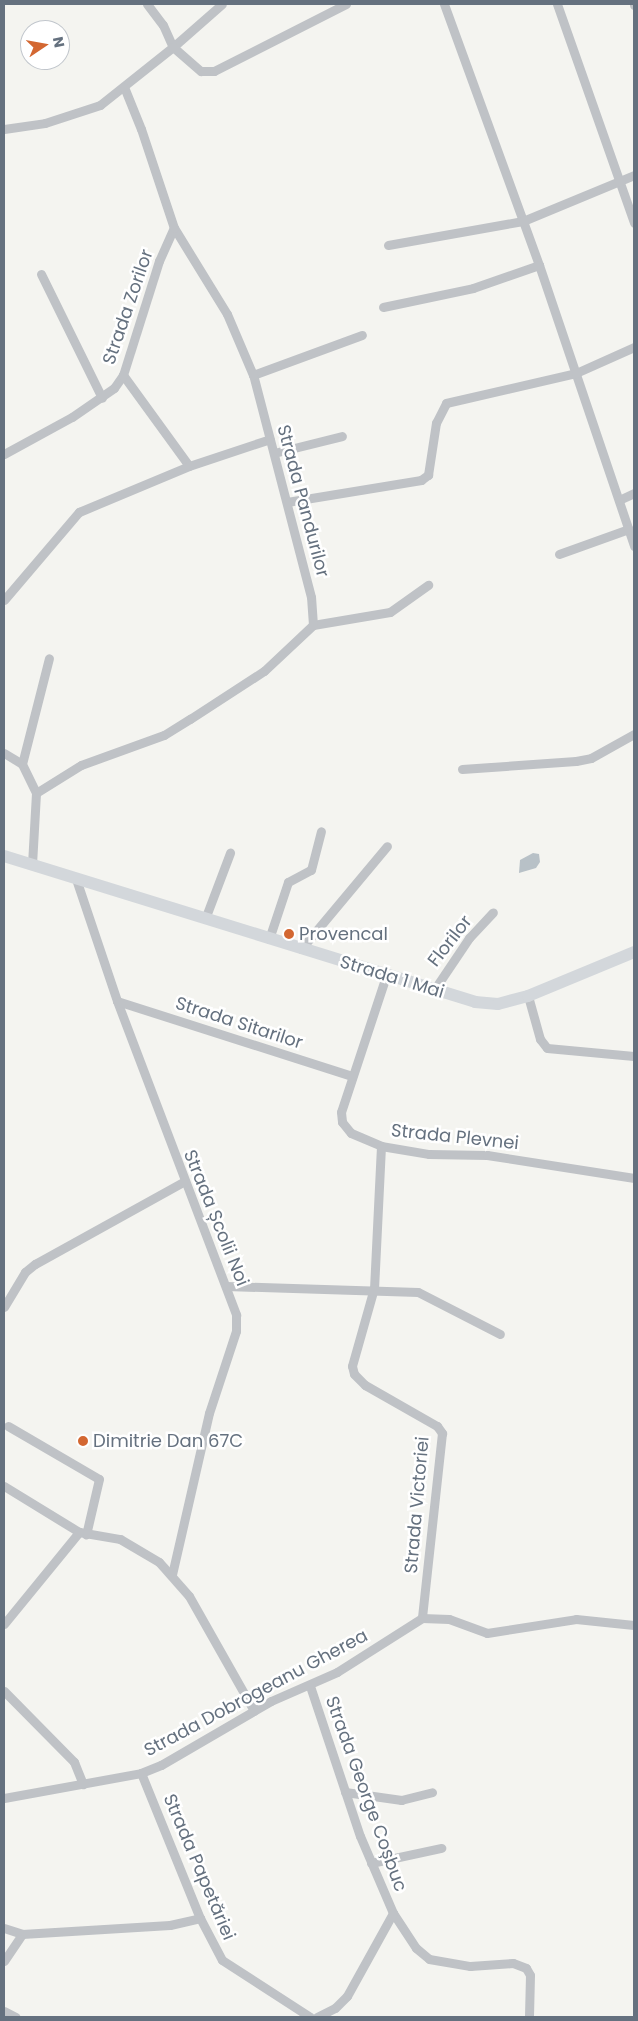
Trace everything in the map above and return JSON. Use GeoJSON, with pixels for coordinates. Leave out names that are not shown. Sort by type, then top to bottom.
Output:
{"type":"FeatureCollection","features":[{"type":"Feature","properties":{"kind":"main road","name":"Strada 1 Mai"},"geometry":{"type":"LineString","coordinates":[[4,856],[474,1002],[498,1004],[528,996],[634,952]]}},
{"type":"Feature","properties":{"kind":"street"},"geometry":{"type":"LineString","coordinates":[[147,4],[163,25],[173,47],[201,71],[214,71],[346,4]]}},
{"type":"Feature","properties":{"kind":"street"},"geometry":{"type":"LineString","coordinates":[[4,129],[45,123],[81,113],[100,105],[173,47],[222,4]]}},
{"type":"Feature","properties":{"kind":"street"},"geometry":{"type":"LineString","coordinates":[[444,4],[539,265],[634,546]]}},
{"type":"Feature","properties":{"kind":"street"},"geometry":{"type":"LineString","coordinates":[[558,4],[634,223]]}},
{"type":"Feature","properties":{"kind":"street","name":"Strada Pandurilor"},"geometry":{"type":"LineString","coordinates":[[124,87],[144,137],[174,228],[227,314],[252,375],[313,604],[313,625]]}},
{"type":"Feature","properties":{"kind":"street"},"geometry":{"type":"LineString","coordinates":[[388,245],[523,221],[634,175]]}},
{"type":"Feature","properties":{"kind":"street","name":"Strada Zorilor"},"geometry":{"type":"LineString","coordinates":[[4,454],[102,398],[123,375],[159,261],[174,228]]}},
{"type":"Feature","properties":{"kind":"street"},"geometry":{"type":"LineString","coordinates":[[383,307],[473,288],[539,265]]}},
{"type":"Feature","properties":{"kind":"street"},"geometry":{"type":"LineString","coordinates":[[41,274],[102,398]]}},
{"type":"Feature","properties":{"kind":"street"},"geometry":{"type":"LineString","coordinates":[[252,375],[362,336]]}},
{"type":"Feature","properties":{"kind":"street"},"geometry":{"type":"LineString","coordinates":[[287,502],[421,480],[428,475],[436,423],[446,403],[576,373],[634,347]]}},
{"type":"Feature","properties":{"kind":"street"},"geometry":{"type":"LineString","coordinates":[[123,375],[189,466]]}},
{"type":"Feature","properties":{"kind":"street"},"geometry":{"type":"LineString","coordinates":[[274,453],[342,436]]}},
{"type":"Feature","properties":{"kind":"street"},"geometry":{"type":"LineString","coordinates":[[4,600],[79,512],[189,466],[270,439]]}},
{"type":"Feature","properties":{"kind":"street"},"geometry":{"type":"LineString","coordinates":[[619,500],[634,493]]}},
{"type":"Feature","properties":{"kind":"street"},"geometry":{"type":"LineString","coordinates":[[559,554],[629,529]]}},
{"type":"Feature","properties":{"kind":"street"},"geometry":{"type":"LineString","coordinates":[[36,794],[81,765],[164,735],[190,720],[264,671],[313,625],[390,612],[428,585]]}},
{"type":"Feature","properties":{"kind":"street"},"geometry":{"type":"LineString","coordinates":[[22,764],[49,658]]}},
{"type":"Feature","properties":{"kind":"street"},"geometry":{"type":"LineString","coordinates":[[462,769],[576,761],[591,758],[634,734]]}},
{"type":"Feature","properties":{"kind":"street"},"geometry":{"type":"LineString","coordinates":[[4,753],[22,764],[36,794],[32,865]]}},
{"type":"Feature","properties":{"kind":"street"},"geometry":{"type":"LineString","coordinates":[[268,939],[288,882],[311,870],[321,832]]}},
{"type":"Feature","properties":{"kind":"street"},"geometry":{"type":"LineString","coordinates":[[301,949],[387,846]]}},
{"type":"Feature","properties":{"kind":"street"},"geometry":{"type":"LineString","coordinates":[[205,919],[230,853]]}},
{"type":"Feature","properties":{"kind":"street","name":"Strada Școlii Noi"},"geometry":{"type":"LineString","coordinates":[[76,879],[117,1001],[183,1182],[236,1315],[236,1330],[210,1413],[172,1575]]}},
{"type":"Feature","properties":{"kind":"street","name":"Florilor"},"geometry":{"type":"LineString","coordinates":[[434,990],[469,938],[493,912]]}},
{"type":"Feature","properties":{"kind":"street","name":"Strada Plevnei"},"geometry":{"type":"LineString","coordinates":[[386,976],[341,1112],[342,1122],[357,1136],[380,1146],[429,1154],[486,1155],[634,1178]]}},
{"type":"Feature","properties":{"kind":"street"},"geometry":{"type":"LineString","coordinates":[[528,996],[540,1039],[547,1048],[634,1056]]}},
{"type":"Feature","properties":{"kind":"street","name":"Strada Sitarilor"},"geometry":{"type":"LineString","coordinates":[[117,1001],[352,1076]]}},
{"type":"Feature","properties":{"kind":"street","name":"Strada Victoriei"},"geometry":{"type":"LineString","coordinates":[[380,1146],[374,1288],[352,1366],[354,1374],[365,1385],[437,1426],[443,1439],[422,1618]]}},
{"type":"Feature","properties":{"kind":"street"},"geometry":{"type":"LineString","coordinates":[[4,1307],[25,1272],[35,1264],[183,1182]]}},
{"type":"Feature","properties":{"kind":"street"},"geometry":{"type":"LineString","coordinates":[[226,1286],[374,1288],[418,1292],[500,1334]]}},
{"type":"Feature","properties":{"kind":"street"},"geometry":{"type":"LineString","coordinates":[[4,1624],[82,1533],[99,1479],[8,1426]]}},
{"type":"Feature","properties":{"kind":"street"},"geometry":{"type":"LineString","coordinates":[[4,1486],[82,1533],[108,1536],[130,1544],[159,1562],[190,1596],[254,1711]]}},
{"type":"Feature","properties":{"kind":"street"},"geometry":{"type":"LineString","coordinates":[[422,1618],[449,1619],[477,1632],[487,1633],[576,1619],[634,1625]]}},
{"type":"Feature","properties":{"kind":"street","name":"Strada Dobrogeanu Gherea"},"geometry":{"type":"LineString","coordinates":[[4,1798],[141,1773],[181,1755],[271,1700],[310,1686],[422,1618]]}},
{"type":"Feature","properties":{"kind":"street","name":"Strada George Coșbuc"},"geometry":{"type":"LineString","coordinates":[[310,1686],[345,1792],[392,1913],[416,1948],[429,1959],[470,1966],[512,1963],[526,1968],[530,1974],[529,2017]]}},
{"type":"Feature","properties":{"kind":"street"},"geometry":{"type":"LineString","coordinates":[[4,1690],[74,1762],[83,1784]]}},
{"type":"Feature","properties":{"kind":"street","name":"Strada Papetăriei"},"geometry":{"type":"LineString","coordinates":[[141,1773],[200,1918],[222,1960],[310,2017]]}},
{"type":"Feature","properties":{"kind":"street"},"geometry":{"type":"LineString","coordinates":[[345,1792],[401,1800],[432,1792]]}},
{"type":"Feature","properties":{"kind":"street"},"geometry":{"type":"LineString","coordinates":[[371,1863],[441,1848]]}},
{"type":"Feature","properties":{"kind":"street"},"geometry":{"type":"LineString","coordinates":[[318,2017],[335,2008],[347,1996],[392,1913]]}},
{"type":"Feature","properties":{"kind":"street"},"geometry":{"type":"LineString","coordinates":[[4,1928],[22,1934],[170,1925],[200,1918]]}},
{"type":"Feature","properties":{"kind":"street"},"geometry":{"type":"LineString","coordinates":[[4,1961],[22,1934]]}},
{"type":"Feature","properties":{"kind":"street"},"geometry":{"type":"LineString","coordinates":[[4,2011],[16,2017]]}},
{"type":"Feature","properties":{"kind":"shaded area"},"geometry":{"type":"Polygon","coordinates":[[[533,853],[539,854],[540,862],[536,868],[519,873],[520,860],[533,853]]]}},
{"type":"Feature","properties":{"kind":"place","name":"Provencal"},"geometry":{"type":"Point","coordinates":[289,934]}},
{"type":"Feature","properties":{"kind":"place","name":"Dimitrie Dan 67C"},"geometry":{"type":"Point","coordinates":[83,1441]}}]}
